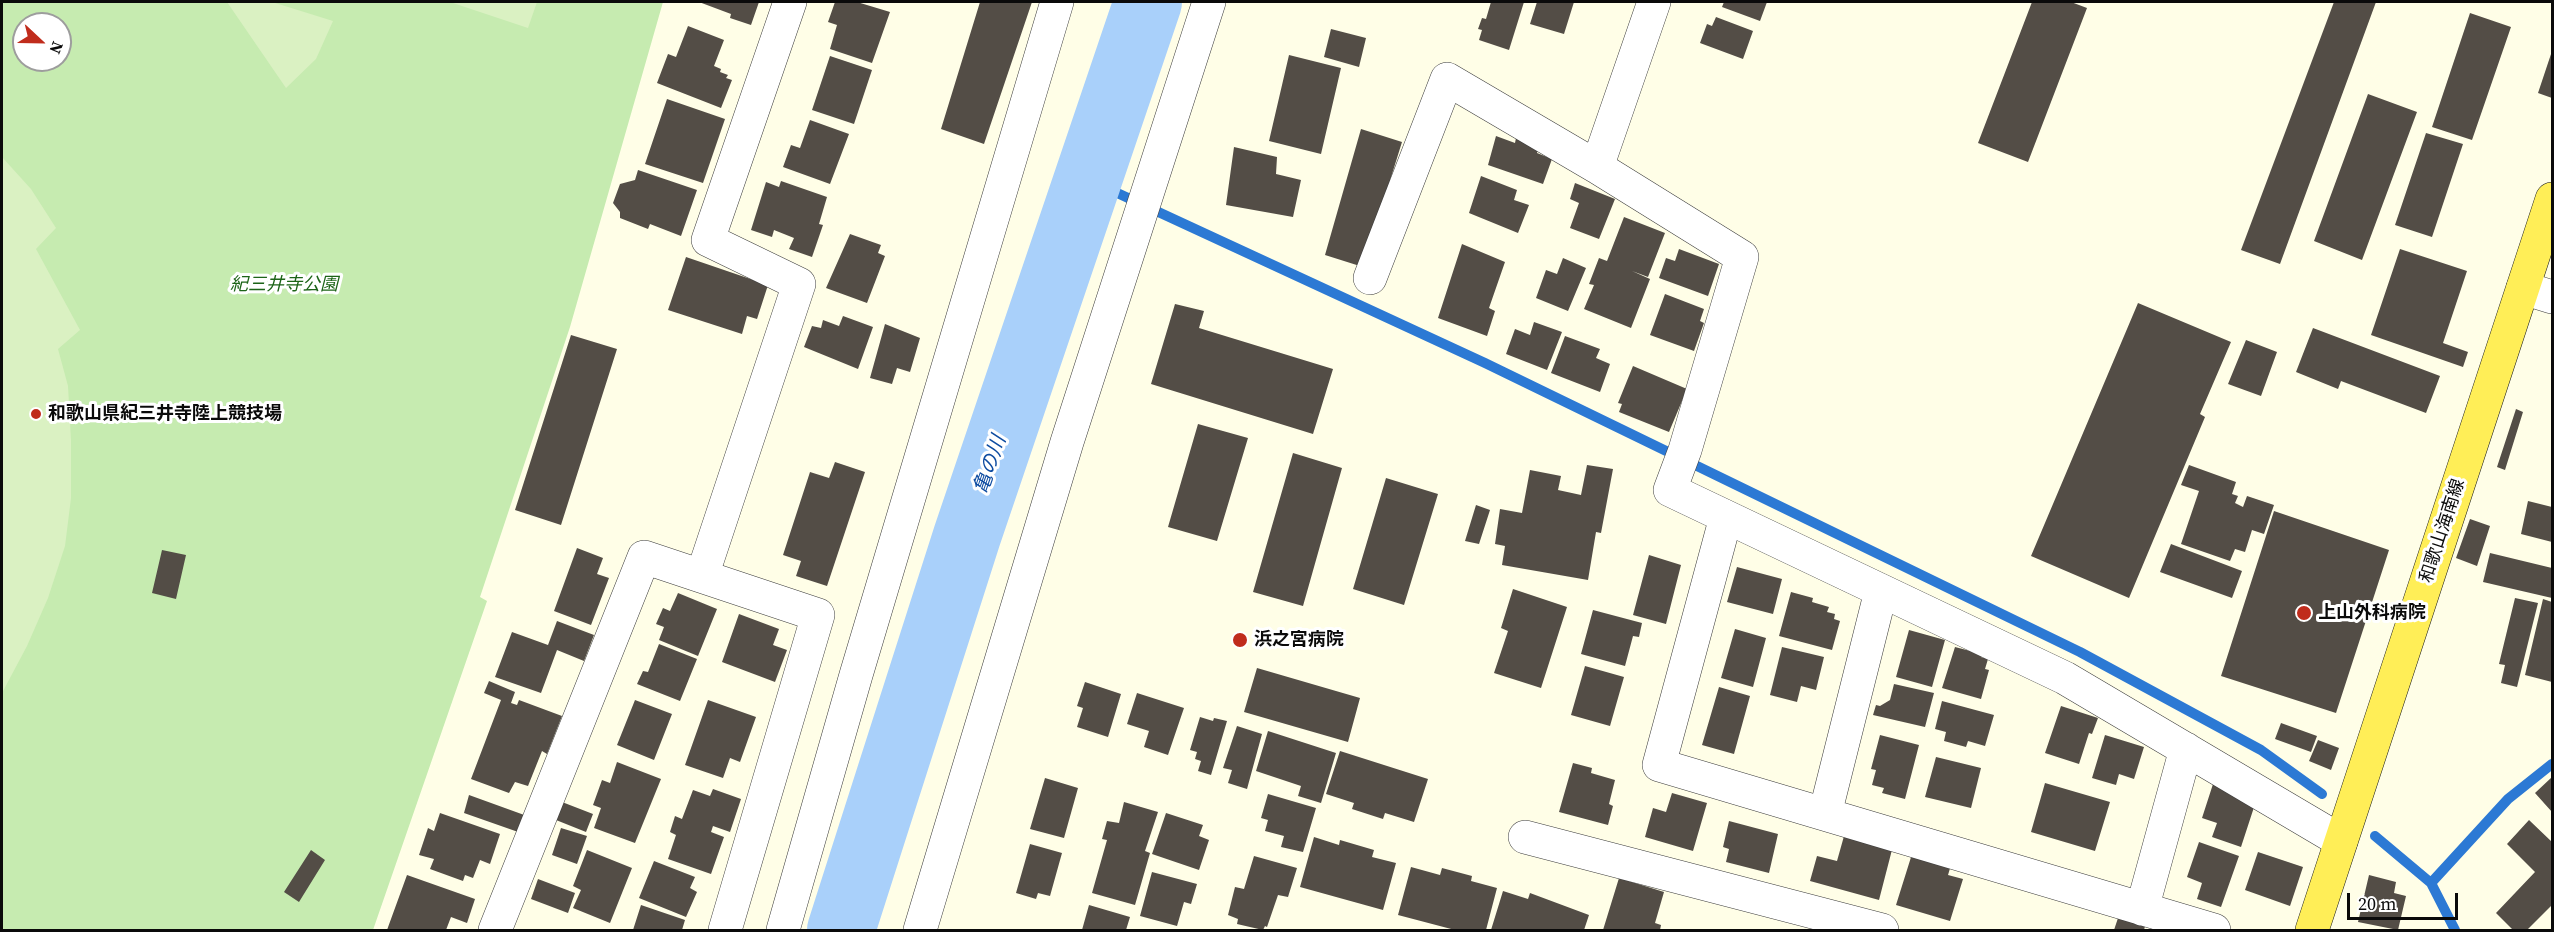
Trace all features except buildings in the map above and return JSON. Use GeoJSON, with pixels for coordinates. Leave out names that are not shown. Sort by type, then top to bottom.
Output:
{"type":"FeatureCollection","features":[{"type":"Feature","properties":{"kind":"main road","name":"和歌山海南線"},"geometry":{"type":"LineString","coordinates":[[2312,930],[2341,841],[2538,292],[2553,199]]}},
{"type":"Feature","properties":{"kind":"street"},"geometry":{"type":"LineString","coordinates":[[702,576],[799,284],[708,240],[790,2]]}},
{"type":"Feature","properties":{"kind":"street"},"geometry":{"type":"LineString","coordinates":[[783,930],[946,370],[1057,2]]}},
{"type":"Feature","properties":{"kind":"street"},"geometry":{"type":"LineString","coordinates":[[920,930],[1067,442],[1209,2]]}},
{"type":"Feature","properties":{"kind":"street"},"geometry":{"type":"LineString","coordinates":[[1597,166],[1654,2]]}},
{"type":"Feature","properties":{"kind":"street"},"geometry":{"type":"LineString","coordinates":[[1370,278],[1448,79],[1597,166],[1742,257],[1670,490],[2065,678],[2341,841]]}},
{"type":"Feature","properties":{"kind":"street"},"geometry":{"type":"LineString","coordinates":[[1726,518],[1659,765],[2214,930]]}},
{"type":"Feature","properties":{"kind":"street"},"geometry":{"type":"LineString","coordinates":[[495,930],[644,557],[818,615],[725,930]]}},
{"type":"Feature","properties":{"kind":"street"},"geometry":{"type":"LineString","coordinates":[[1825,814],[1881,591]]}},
{"type":"Feature","properties":{"kind":"street"},"geometry":{"type":"LineString","coordinates":[[2142,909],[2186,749]]}},
{"type":"Feature","properties":{"kind":"street"},"geometry":{"type":"LineString","coordinates":[[1525,837],[1882,930]]}},
{"type":"Feature","properties":{"kind":"green space","name":"紀三井寺公園"},"geometry":{"type":"Polygon","coordinates":[[[2,2],[663,2],[570,327],[480,597],[487,601],[373,930],[2,930],[2,2]]]}},
{"type":"Feature","properties":{"kind":"green space"},"geometry":{"type":"Polygon","coordinates":[[[227,2],[272,2],[333,21],[316,59],[286,88],[227,2]]]}},
{"type":"Feature","properties":{"kind":"green space"},"geometry":{"type":"Polygon","coordinates":[[[450,2],[537,2],[528,28],[450,2]]]}},
{"type":"Feature","properties":{"kind":"green space","name":"和歌山県紀三井寺陸上競技場"},"geometry":{"type":"Polygon","coordinates":[[[2,157],[31,189],[56,228],[36,249],[80,330],[58,349],[68,386],[71,441],[71,498],[65,546],[48,598],[27,646],[2,693],[2,157]]]}},
{"type":"Feature","properties":{"kind":"waterway","name":"亀の川"},"geometry":{"type":"LineString","coordinates":[[841,930],[967,536],[1148,2]]}},
{"type":"Feature","properties":{"kind":"waterway"},"geometry":{"type":"LineString","coordinates":[[1087,179],[1485,363],[2080,652],[2261,750],[2322,794]]}},
{"type":"Feature","properties":{"kind":"waterway"},"geometry":{"type":"LineString","coordinates":[[2455,930],[2431,883],[2508,799],[2552,764]]}},
{"type":"Feature","properties":{"kind":"waterway"},"geometry":{"type":"LineString","coordinates":[[2375,836],[2431,883]]}},
{"type":"Feature","properties":{"kind":"place","name":"和歌山県紀三井寺陸上競技場"},"geometry":{"type":"Point","coordinates":[36,414]}},
{"type":"Feature","properties":{"kind":"place","name":"上山外科病院"},"geometry":{"type":"Point","coordinates":[2304,613]}},
{"type":"Feature","properties":{"kind":"place","name":"浜之宮病院"},"geometry":{"type":"Point","coordinates":[1240,640]}}]}
